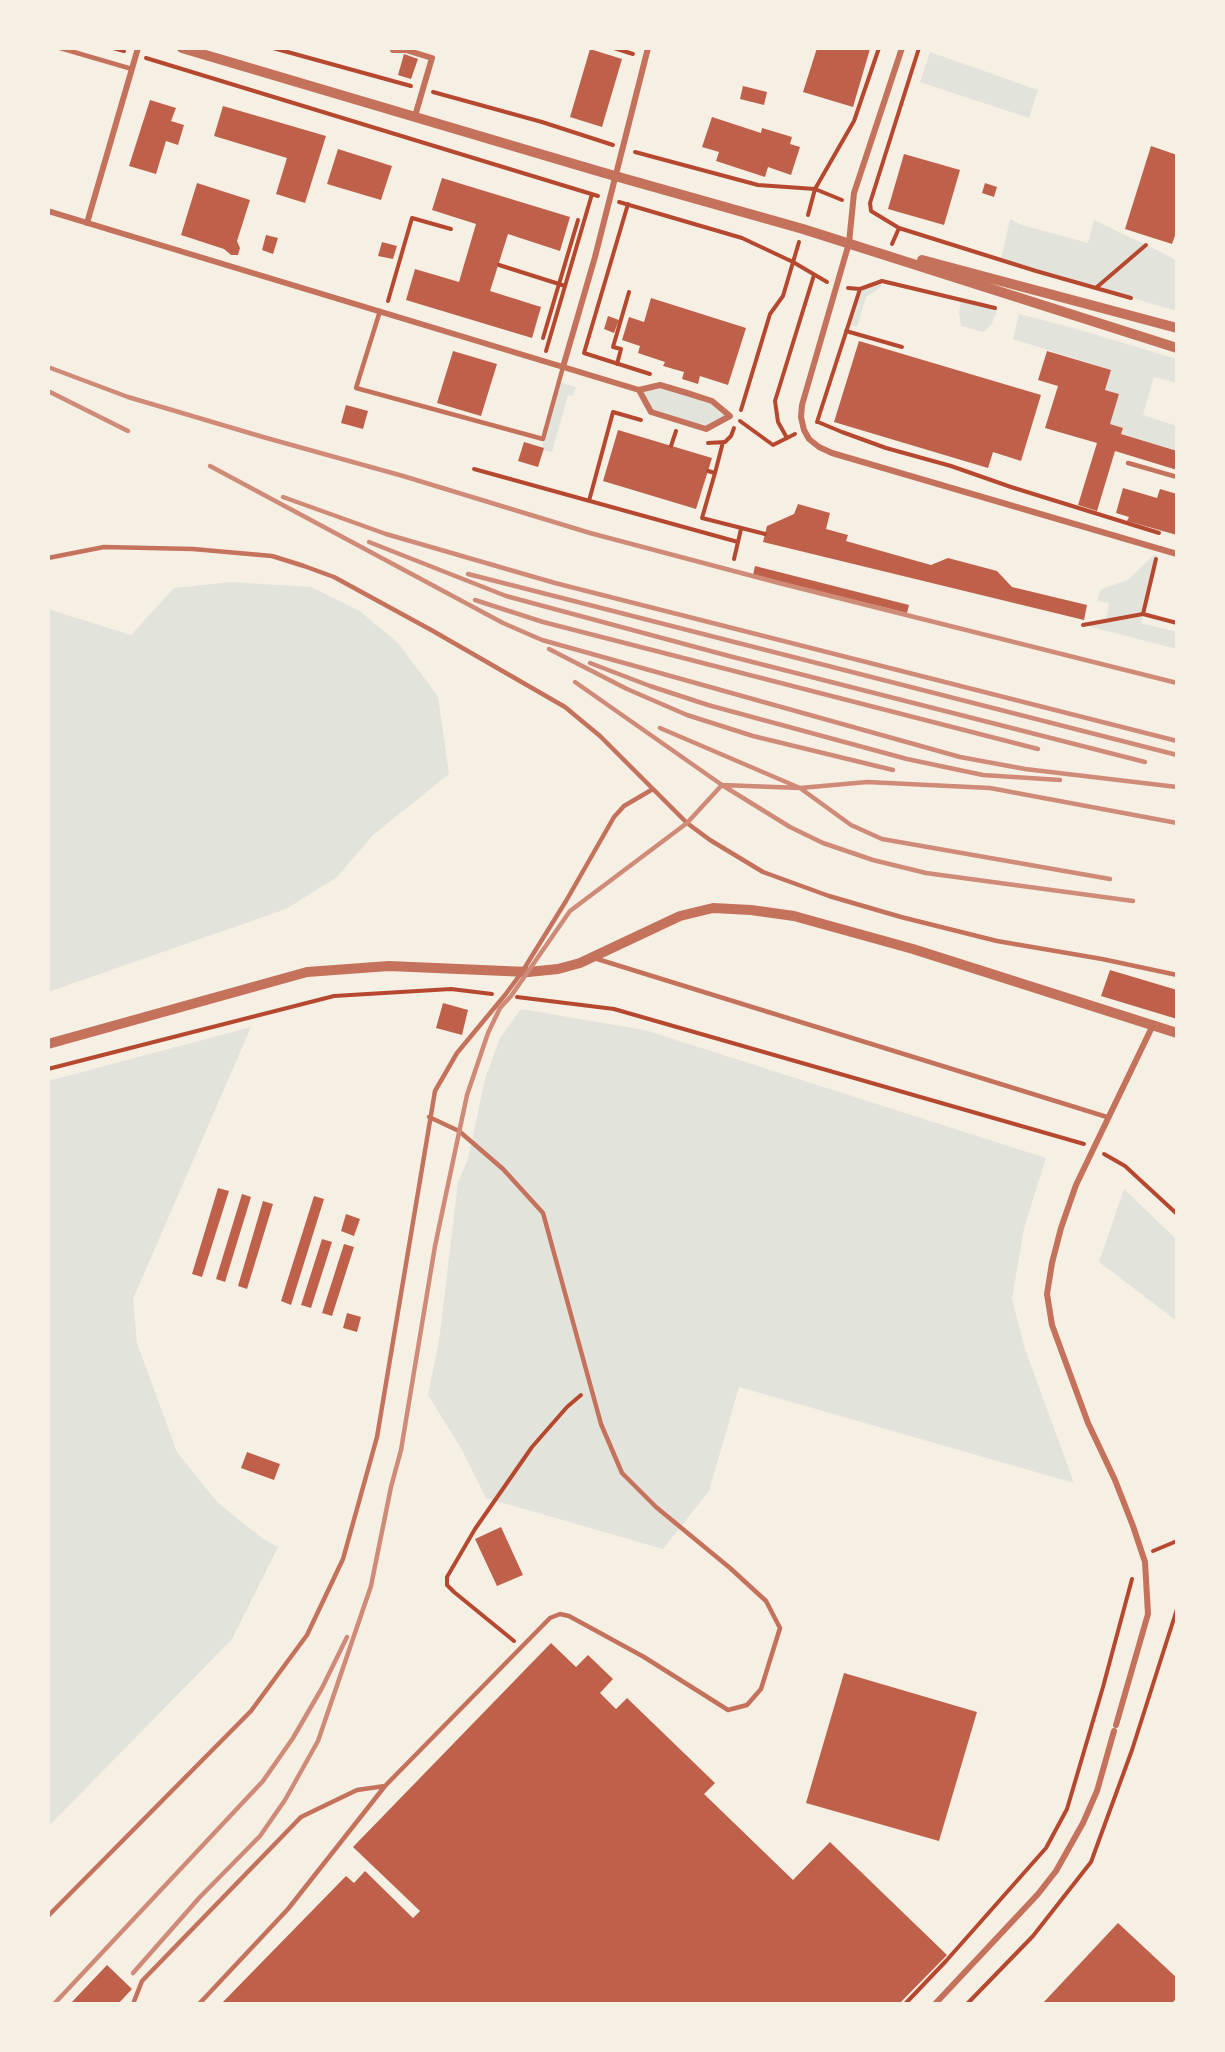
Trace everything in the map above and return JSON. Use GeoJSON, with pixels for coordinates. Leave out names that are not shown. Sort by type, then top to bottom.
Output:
{"type":"FeatureCollection","features":[{"type":"Feature","properties":{"kind":"street"},"geometry":{"type":"LineString","coordinates":[[182,48],[849,243],[1177,348]]}},
{"type":"Feature","properties":{"kind":"street"},"geometry":{"type":"LineString","coordinates":[[393,48],[393,50],[406,50],[432,58],[415,116]]}},
{"type":"Feature","properties":{"kind":"street"},"geometry":{"type":"LineString","coordinates":[[563,367],[595,257],[648,48]]}},
{"type":"Feature","properties":{"kind":"street"},"geometry":{"type":"LineString","coordinates":[[902,48],[855,193],[849,243],[802,405],[801,417],[809,440],[832,453],[1177,554]]}},
{"type":"Feature","properties":{"kind":"street"},"geometry":{"type":"LineString","coordinates":[[87,223],[137,51]]}},
{"type":"Feature","properties":{"kind":"street"},"geometry":{"type":"LineString","coordinates":[[48,211],[639,390],[660,385],[687,393],[712,401],[730,416],[706,429],[651,412],[639,390]]}},
{"type":"Feature","properties":{"kind":"street"},"geometry":{"type":"LineString","coordinates":[[849,243],[890,251],[1177,328]]}},
{"type":"Feature","properties":{"kind":"street"},"geometry":{"type":"LineString","coordinates":[[48,1044],[307,972],[389,966],[522,972],[554,970],[580,963],[680,916],[713,908],[794,915],[913,949],[1177,1033]]}},
{"type":"Feature","properties":{"kind":"street"},"geometry":{"type":"LineString","coordinates":[[935,2004],[1038,1894],[1056,1871],[1083,1823],[1097,1791],[1148,1614],[1143,1558],[1133,1526],[1115,1480],[1088,1423],[1052,1325],[1047,1294],[1061,1228],[1076,1185],[1153,1025]]}},
{"type":"Feature","properties":{"kind":"lane"},"geometry":{"type":"LineString","coordinates":[[60,48],[132,69]]}},
{"type":"Feature","properties":{"kind":"lane"},"geometry":{"type":"LineString","coordinates":[[380,311],[356,388],[543,439],[563,367]]}},
{"type":"Feature","properties":{"kind":"lane"},"geometry":{"type":"LineString","coordinates":[[1128,463],[1177,477]]}},
{"type":"Feature","properties":{"kind":"lane"},"geometry":{"type":"LineString","coordinates":[[48,558],[104,547],[193,549],[272,556],[334,577],[565,707],[600,736],[687,823],[763,872],[829,896],[997,941],[1102,959],[1177,975]]}},
{"type":"Feature","properties":{"kind":"lane"},"geometry":{"type":"LineString","coordinates":[[48,1916],[251,1711],[307,1635],[343,1558],[377,1437],[435,1091],[457,1053],[522,972],[614,817],[624,806],[652,789]]}},
{"type":"Feature","properties":{"kind":"lane"},"geometry":{"type":"LineString","coordinates":[[591,957],[1107,1117]]}},
{"type":"Feature","properties":{"kind":"lane"},"geometry":{"type":"LineString","coordinates":[[199,2004],[288,1909],[385,1786],[550,1618],[560,1614],[569,1616],[644,1658],[728,1710],[747,1705],[761,1689],[780,1628],[766,1601],[656,1507],[622,1473],[601,1424],[543,1213],[503,1169],[459,1131],[429,1117]]}},
{"type":"Feature","properties":{"kind":"lane"},"geometry":{"type":"LineString","coordinates":[[133,2004],[142,1981],[301,1817],[357,1790],[385,1786]]}},
{"type":"Feature","properties":{"kind":"path"},"geometry":{"type":"LineString","coordinates":[[113,48],[137,51],[592,194],[742,238],[793,262],[783,296],[770,314],[742,403],[733,400]]}},
{"type":"Feature","properties":{"kind":"path"},"geometry":{"type":"LineString","coordinates":[[273,48],[542,122],[622,148],[758,185],[815,189],[854,121],[879,48]]}},
{"type":"Feature","properties":{"kind":"path"},"geometry":{"type":"LineString","coordinates":[[614,48],[645,57]]}},
{"type":"Feature","properties":{"kind":"path"},"geometry":{"type":"LineString","coordinates":[[919,48],[870,203],[871,211],[899,228],[1137,299]]}},
{"type":"Feature","properties":{"kind":"path"},"geometry":{"type":"LineString","coordinates":[[535,347],[546,351],[592,194]]}},
{"type":"Feature","properties":{"kind":"path"},"geometry":{"type":"LineString","coordinates":[[628,204],[584,353],[658,377]]}},
{"type":"Feature","properties":{"kind":"path"},"geometry":{"type":"LineString","coordinates":[[380,299],[388,302],[412,218],[451,229]]}},
{"type":"Feature","properties":{"kind":"path"},"geometry":{"type":"LineString","coordinates":[[543,338],[578,220]]}},
{"type":"Feature","properties":{"kind":"path"},"geometry":{"type":"LineString","coordinates":[[1096,288],[1146,244]]}},
{"type":"Feature","properties":{"kind":"path"},"geometry":{"type":"LineString","coordinates":[[499,264],[565,286]]}},
{"type":"Feature","properties":{"kind":"path"},"geometry":{"type":"LineString","coordinates":[[738,419],[773,445],[787,438],[778,422],[775,401],[814,275]]}},
{"type":"Feature","properties":{"kind":"path"},"geometry":{"type":"LineString","coordinates":[[882,281],[860,289],[818,422],[886,448],[951,466],[1162,534]]}},
{"type":"Feature","properties":{"kind":"path"},"geometry":{"type":"LineString","coordinates":[[617,364],[621,349],[613,347],[629,292]]}},
{"type":"Feature","properties":{"kind":"path"},"geometry":{"type":"LineString","coordinates":[[846,331],[902,347]]}},
{"type":"Feature","properties":{"kind":"path"},"geometry":{"type":"LineString","coordinates":[[589,501],[613,412],[642,421]]}},
{"type":"Feature","properties":{"kind":"path"},"geometry":{"type":"LineString","coordinates":[[671,446],[675,432]]}},
{"type":"Feature","properties":{"kind":"path"},"geometry":{"type":"LineString","coordinates":[[723,442],[702,518],[765,534]]}},
{"type":"Feature","properties":{"kind":"path"},"geometry":{"type":"LineString","coordinates":[[600,461],[608,464]]}},
{"type":"Feature","properties":{"kind":"path"},"geometry":{"type":"LineString","coordinates":[[474,469],[738,542]]}},
{"type":"Feature","properties":{"kind":"path"},"geometry":{"type":"LineString","coordinates":[[708,471],[715,473]]}},
{"type":"Feature","properties":{"kind":"path"},"geometry":{"type":"LineString","coordinates":[[734,559],[741,528]]}},
{"type":"Feature","properties":{"kind":"path"},"geometry":{"type":"LineString","coordinates":[[1143,614],[1158,548]]}},
{"type":"Feature","properties":{"kind":"path"},"geometry":{"type":"LineString","coordinates":[[1083,625],[1143,614],[1177,623]]}},
{"type":"Feature","properties":{"kind":"path"},"geometry":{"type":"LineString","coordinates":[[48,1069],[334,996],[452,989],[505,995],[614,1009],[1093,1147],[1125,1166],[1177,1214]]}},
{"type":"Feature","properties":{"kind":"path"},"geometry":{"type":"LineString","coordinates":[[522,1648],[454,1592],[447,1585],[447,1577],[475,1529],[532,1447],[567,1407],[590,1386]]}},
{"type":"Feature","properties":{"kind":"path"},"geometry":{"type":"LineString","coordinates":[[905,2004],[946,1962],[1046,1848],[1067,1809],[1103,1687],[1136,1562],[1153,1550],[1177,1541]]}},
{"type":"Feature","properties":{"kind":"shaded area"},"geometry":{"type":"Polygon","coordinates":[[[930,52],[1038,90],[1029,118],[920,82],[930,52]]]}},
{"type":"Feature","properties":{"kind":"shaded area"},"geometry":{"type":"Polygon","coordinates":[[[1010,219],[1022,225],[1088,243],[1094,220],[1163,253],[1177,261],[1177,311],[1001,260],[1010,219]]]}},
{"type":"Feature","properties":{"kind":"shaded area"},"geometry":{"type":"Polygon","coordinates":[[[882,281],[881,287],[866,297],[857,327],[848,324],[860,289],[882,281]]]}},
{"type":"Feature","properties":{"kind":"shaded area"},"geometry":{"type":"Polygon","coordinates":[[[961,300],[998,309],[991,325],[983,332],[961,326],[959,313],[961,300]]]}},
{"type":"Feature","properties":{"kind":"shaded area"},"geometry":{"type":"Polygon","coordinates":[[[1019,314],[1177,359],[1177,383],[1154,377],[1143,415],[1177,426],[1177,451],[1121,434],[1123,428],[1110,424],[1119,394],[1105,390],[1111,370],[1013,339],[1019,314]]]}},
{"type":"Feature","properties":{"kind":"shaded area"},"geometry":{"type":"Polygon","coordinates":[[[563,383],[576,387],[573,396],[568,395],[552,452],[543,450],[543,439],[558,385],[563,383]]]}},
{"type":"Feature","properties":{"kind":"shaded area"},"geometry":{"type":"Polygon","coordinates":[[[660,385],[712,401],[730,416],[706,429],[651,412],[639,390],[660,385]]]}},
{"type":"Feature","properties":{"kind":"shaded area"},"geometry":{"type":"Polygon","coordinates":[[[1154,555],[1157,555],[1141,623],[1177,632],[1177,649],[1083,625],[1106,621],[1109,603],[1097,601],[1101,589],[1128,580],[1154,555]]]}},
{"type":"Feature","properties":{"kind":"shaded area"},"geometry":{"type":"Polygon","coordinates":[[[231,582],[311,587],[360,611],[398,643],[438,696],[449,774],[373,835],[337,877],[286,909],[48,992],[48,609],[131,635],[174,588],[231,582]]]}},
{"type":"Feature","properties":{"kind":"shaded area"},"geometry":{"type":"Polygon","coordinates":[[[521,1009],[645,1030],[1046,1158],[1024,1228],[1012,1299],[1025,1349],[1074,1483],[739,1387],[709,1491],[663,1549],[486,1498],[462,1450],[428,1395],[439,1341],[458,1182],[468,1159],[485,1079],[500,1038],[521,1009]]]}},
{"type":"Feature","properties":{"kind":"shaded area"},"geometry":{"type":"Polygon","coordinates":[[[251,1027],[133,1299],[137,1343],[177,1452],[218,1503],[262,1538],[278,1547],[232,1639],[48,1827],[48,1081],[251,1027]]]}},
{"type":"Feature","properties":{"kind":"shaded area"},"geometry":{"type":"Polygon","coordinates":[[[1124,1189],[1177,1240],[1177,1321],[1099,1262],[1124,1189]]]}},
{"type":"Feature","properties":{"kind":"building"},"geometry":{"type":"Polygon","coordinates":[[[817,48],[870,49],[853,107],[803,92],[817,48]]]}},
{"type":"Feature","properties":{"kind":"building"},"geometry":{"type":"Polygon","coordinates":[[[590,49],[622,59],[602,127],[570,117],[590,49]]]}},
{"type":"Feature","properties":{"kind":"building"},"geometry":{"type":"Polygon","coordinates":[[[404,54],[418,59],[411,79],[398,75],[404,54]]]}},
{"type":"Feature","properties":{"kind":"building"},"geometry":{"type":"Polygon","coordinates":[[[743,86],[767,92],[764,105],[740,99],[743,86]]]}},
{"type":"Feature","properties":{"kind":"building"},"geometry":{"type":"Polygon","coordinates":[[[150,100],[176,108],[171,121],[184,125],[178,145],[166,141],[156,174],[129,166],[150,100]]]}},
{"type":"Feature","properties":{"kind":"building"},"geometry":{"type":"Polygon","coordinates":[[[223,106],[326,136],[305,203],[276,194],[287,158],[214,136],[223,106]]]}},
{"type":"Feature","properties":{"kind":"building"},"geometry":{"type":"Polygon","coordinates":[[[712,117],[761,133],[762,128],[792,137],[790,144],[800,147],[791,175],[768,167],[765,177],[716,161],[719,152],[702,147],[712,117]]]}},
{"type":"Feature","properties":{"kind":"building"},"geometry":{"type":"Polygon","coordinates":[[[1151,146],[1177,155],[1177,230],[1172,244],[1125,229],[1151,146]]]}},
{"type":"Feature","properties":{"kind":"building"},"geometry":{"type":"Polygon","coordinates":[[[338,149],[392,166],[381,200],[327,184],[338,149]]]}},
{"type":"Feature","properties":{"kind":"building"},"geometry":{"type":"Polygon","coordinates":[[[904,154],[960,170],[944,225],[888,209],[904,154]]]}},
{"type":"Feature","properties":{"kind":"building"},"geometry":{"type":"Polygon","coordinates":[[[442,178],[570,217],[560,251],[508,234],[490,291],[541,307],[532,338],[406,300],[415,269],[459,282],[476,224],[432,210],[442,178]]]}},
{"type":"Feature","properties":{"kind":"building"},"geometry":{"type":"Polygon","coordinates":[[[197,183],[250,200],[237,241],[240,248],[238,255],[231,255],[224,249],[181,235],[197,183]]]}},
{"type":"Feature","properties":{"kind":"building"},"geometry":{"type":"Polygon","coordinates":[[[985,183],[997,187],[994,197],[982,193],[985,183]]]}},
{"type":"Feature","properties":{"kind":"building"},"geometry":{"type":"Polygon","coordinates":[[[266,235],[278,238],[273,254],[262,250],[266,235]]]}},
{"type":"Feature","properties":{"kind":"building"},"geometry":{"type":"Polygon","coordinates":[[[382,242],[397,246],[393,259],[378,256],[382,242]]]}},
{"type":"Feature","properties":{"kind":"building"},"geometry":{"type":"Polygon","coordinates":[[[651,298],[746,328],[728,385],[700,376],[698,384],[682,379],[684,372],[663,366],[665,362],[638,353],[640,346],[622,340],[629,317],[644,322],[651,298]]]}},
{"type":"Feature","properties":{"kind":"building"},"geometry":{"type":"Polygon","coordinates":[[[608,316],[619,320],[614,333],[604,329],[608,316]]]}},
{"type":"Feature","properties":{"kind":"building"},"geometry":{"type":"Polygon","coordinates":[[[859,341],[1041,395],[1021,461],[993,452],[988,468],[834,422],[859,341]]]}},
{"type":"Feature","properties":{"kind":"building"},"geometry":{"type":"Polygon","coordinates":[[[453,351],[497,364],[481,416],[437,403],[453,351]]]}},
{"type":"Feature","properties":{"kind":"building"},"geometry":{"type":"Polygon","coordinates":[[[1047,351],[1111,370],[1105,390],[1119,394],[1110,424],[1123,428],[1121,434],[1177,451],[1177,470],[1115,451],[1097,511],[1078,505],[1097,443],[1045,428],[1058,386],[1038,380],[1047,351]]]}},
{"type":"Feature","properties":{"kind":"building"},"geometry":{"type":"Polygon","coordinates":[[[346,405],[368,411],[363,429],[341,423],[346,405]]]}},
{"type":"Feature","properties":{"kind":"building"},"geometry":{"type":"Polygon","coordinates":[[[618,430],[712,458],[696,509],[603,481],[618,430]]]}},
{"type":"Feature","properties":{"kind":"building"},"geometry":{"type":"Polygon","coordinates":[[[524,442],[544,448],[538,467],[518,461],[524,442]]]}},
{"type":"Feature","properties":{"kind":"building"},"geometry":{"type":"Polygon","coordinates":[[[1123,488],[1157,498],[1160,489],[1177,494],[1177,535],[1127,521],[1129,517],[1116,513],[1123,488]]]}},
{"type":"Feature","properties":{"kind":"building"},"geometry":{"type":"Polygon","coordinates":[[[798,504],[830,513],[826,529],[848,535],[846,541],[931,565],[948,558],[997,571],[1012,587],[1087,605],[1084,620],[763,542],[767,526],[794,514],[798,504]]]}},
{"type":"Feature","properties":{"kind":"building"},"geometry":{"type":"Polygon","coordinates":[[[755,566],[909,605],[907,613],[753,575],[755,566]]]}},
{"type":"Feature","properties":{"kind":"building"},"geometry":{"type":"Polygon","coordinates":[[[1110,970],[1177,990],[1177,1019],[1101,996],[1110,970]]]}},
{"type":"Feature","properties":{"kind":"building"},"geometry":{"type":"Polygon","coordinates":[[[443,1003],[468,1010],[462,1035],[436,1028],[443,1003]]]}},
{"type":"Feature","properties":{"kind":"building"},"geometry":{"type":"Polygon","coordinates":[[[218,1188],[229,1191],[202,1277],[192,1274],[218,1188]]]}},
{"type":"Feature","properties":{"kind":"building"},"geometry":{"type":"Polygon","coordinates":[[[242,1194],[251,1197],[225,1282],[216,1279],[242,1194]]]}},
{"type":"Feature","properties":{"kind":"building"},"geometry":{"type":"Polygon","coordinates":[[[314,1196],[324,1199],[291,1305],[281,1301],[314,1196]]]}},
{"type":"Feature","properties":{"kind":"building"},"geometry":{"type":"Polygon","coordinates":[[[263,1201],[273,1204],[247,1289],[238,1286],[263,1201]]]}},
{"type":"Feature","properties":{"kind":"building"},"geometry":{"type":"Polygon","coordinates":[[[346,1214],[360,1219],[354,1236],[341,1231],[346,1214]]]}},
{"type":"Feature","properties":{"kind":"building"},"geometry":{"type":"Polygon","coordinates":[[[322,1239],[332,1242],[311,1308],[301,1305],[322,1239]]]}},
{"type":"Feature","properties":{"kind":"building"},"geometry":{"type":"Polygon","coordinates":[[[344,1244],[354,1247],[332,1316],[322,1313],[344,1244]]]}},
{"type":"Feature","properties":{"kind":"building"},"geometry":{"type":"Polygon","coordinates":[[[347,1313],[361,1317],[357,1332],[343,1328],[347,1313]]]}},
{"type":"Feature","properties":{"kind":"building"},"geometry":{"type":"Polygon","coordinates":[[[247,1452],[280,1464],[274,1480],[241,1468],[247,1452]]]}},
{"type":"Feature","properties":{"kind":"building"},"geometry":{"type":"Polygon","coordinates":[[[501,1527],[523,1575],[497,1586],[475,1539],[501,1527]]]}},
{"type":"Feature","properties":{"kind":"building"},"geometry":{"type":"Polygon","coordinates":[[[551,1643],[576,1667],[588,1655],[613,1679],[600,1693],[616,1709],[627,1698],[715,1783],[704,1794],[793,1880],[830,1842],[947,1955],[899,2004],[221,2004],[346,1876],[354,1883],[365,1871],[413,1918],[420,1911],[353,1847],[551,1643]]]}},
{"type":"Feature","properties":{"kind":"building"},"geometry":{"type":"Polygon","coordinates":[[[844,1673],[977,1712],[939,1841],[806,1803],[844,1673]]]}},
{"type":"Feature","properties":{"kind":"building"},"geometry":{"type":"Polygon","coordinates":[[[1118,1923],[1177,1978],[1177,1998],[1171,2004],[1042,2004],[1118,1923]]]}},
{"type":"Feature","properties":{"kind":"building"},"geometry":{"type":"Polygon","coordinates":[[[107,1965],[132,1989],[118,2004],[70,2004],[107,1965]]]}},
{"type":"Feature","properties":{"kind":"railway"},"geometry":{"type":"LineString","coordinates":[[48,367],[128,397],[403,476],[590,533],[1177,683]]}},
{"type":"Feature","properties":{"kind":"railway"},"geometry":{"type":"LineString","coordinates":[[48,391],[128,431]]}},
{"type":"Feature","properties":{"kind":"railway"},"geometry":{"type":"LineString","coordinates":[[210,466],[503,623],[542,640],[960,757],[1025,769],[1177,787]]}},
{"type":"Feature","properties":{"kind":"railway"},"geometry":{"type":"LineString","coordinates":[[283,497],[386,534],[555,583],[1177,741]]}},
{"type":"Feature","properties":{"kind":"railway"},"geometry":{"type":"LineString","coordinates":[[369,542],[506,596],[729,656],[1145,762]]}},
{"type":"Feature","properties":{"kind":"railway"},"geometry":{"type":"LineString","coordinates":[[468,574],[1177,755]]}},
{"type":"Feature","properties":{"kind":"railway"},"geometry":{"type":"LineString","coordinates":[[475,600],[543,622],[1038,749]]}},
{"type":"Feature","properties":{"kind":"railway"},"geometry":{"type":"LineString","coordinates":[[549,649],[627,689],[687,715],[753,736],[893,770]]}},
{"type":"Feature","properties":{"kind":"railway"},"geometry":{"type":"LineString","coordinates":[[590,663],[708,705],[907,759],[983,775],[1060,780]]}},
{"type":"Feature","properties":{"kind":"railway"},"geometry":{"type":"LineString","coordinates":[[575,682],[722,785],[790,827],[823,843],[873,860],[926,873],[1133,901]]}},
{"type":"Feature","properties":{"kind":"railway"},"geometry":{"type":"LineString","coordinates":[[660,728],[800,788],[851,825],[882,839],[1110,879]]}},
{"type":"Feature","properties":{"kind":"railway"},"geometry":{"type":"LineString","coordinates":[[133,1973],[200,1897],[260,1836],[285,1800],[318,1741],[371,1586],[401,1450],[435,1246],[467,1095],[488,1033],[500,1008],[511,996],[570,911],[687,823],[722,785],[800,788],[867,782],[990,788],[1177,823]]}},
{"type":"Feature","properties":{"kind":"railway"},"geometry":{"type":"LineString","coordinates":[[54,2004],[263,1781],[293,1738],[322,1688],[347,1637]]}}]}
